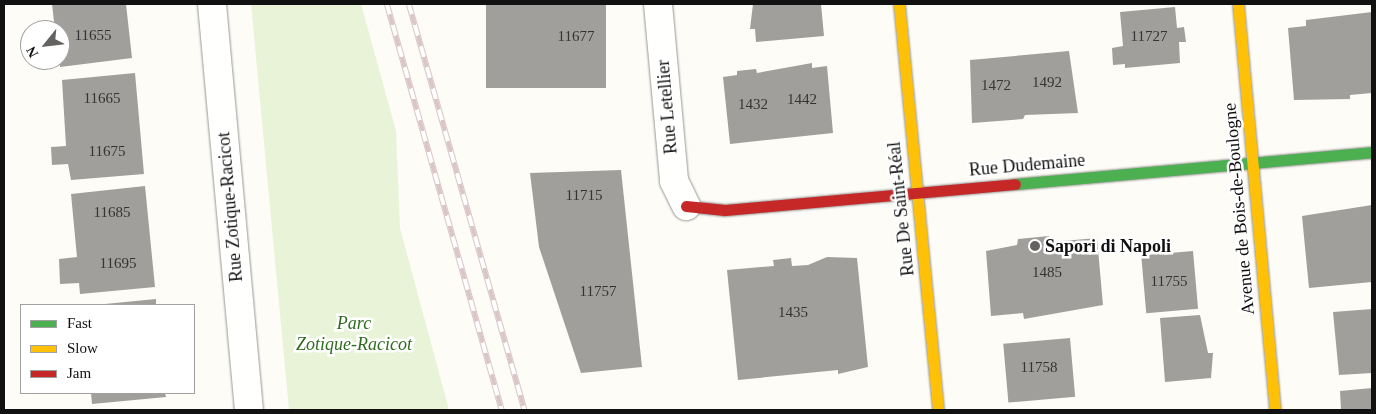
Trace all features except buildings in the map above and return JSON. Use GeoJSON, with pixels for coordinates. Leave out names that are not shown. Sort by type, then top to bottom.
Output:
{"type":"FeatureCollection","features":[{"type":"Feature","properties":{"kind":"street","name":"Rue Zotique-Racicot"},"geometry":{"type":"LineString","coordinates":[[212,4],[249,410]]}},
{"type":"Feature","properties":{"kind":"street","name":"Rue Letellier"},"geometry":{"type":"LineString","coordinates":[[658,4],[674,181],[686,206]]}},
{"type":"Feature","properties":{"kind":"street","name":"Rue De Saint-Réal"},"geometry":{"type":"LineString","coordinates":[[900,4],[916,193],[938,410]]}},
{"type":"Feature","properties":{"kind":"street","name":"Avenue de Bois-de-Boulogne"},"geometry":{"type":"LineString","coordinates":[[1238,4],[1275,410]]}},
{"type":"Feature","properties":{"kind":"street","name":"Rue Dudemaine"},"geometry":{"type":"LineString","coordinates":[[686,206],[713,211],[1372,152]]}},
{"type":"Feature","properties":{"kind":"green space","name":"Parc Zotique-Racicot"},"geometry":{"type":"Polygon","coordinates":[[[251,4],[361,4],[396,131],[400,228],[449,410],[289,410],[251,4]]]}},
{"type":"Feature","properties":{"kind":"railway"},"geometry":{"type":"LineString","coordinates":[[387,4],[502,410]]}},
{"type":"Feature","properties":{"kind":"railway"},"geometry":{"type":"LineString","coordinates":[[409,4],[525,410]]}},
{"type":"Feature","properties":{"kind":"traffic: fast"},"geometry":{"type":"LineString","coordinates":[[1015,184],[1372,152]]}},
{"type":"Feature","properties":{"kind":"traffic: slow"},"geometry":{"type":"LineString","coordinates":[[899,4],[938,410]]}},
{"type":"Feature","properties":{"kind":"traffic: slow"},"geometry":{"type":"LineString","coordinates":[[1238,4],[1275,410]]}},
{"type":"Feature","properties":{"kind":"traffic: jam"},"geometry":{"type":"LineString","coordinates":[[686,206],[725,210],[1015,184]]}},
{"type":"Feature","properties":{"kind":"place","name":"Sapori di Napoli"},"geometry":{"type":"Point","coordinates":[1035,246]}}]}
